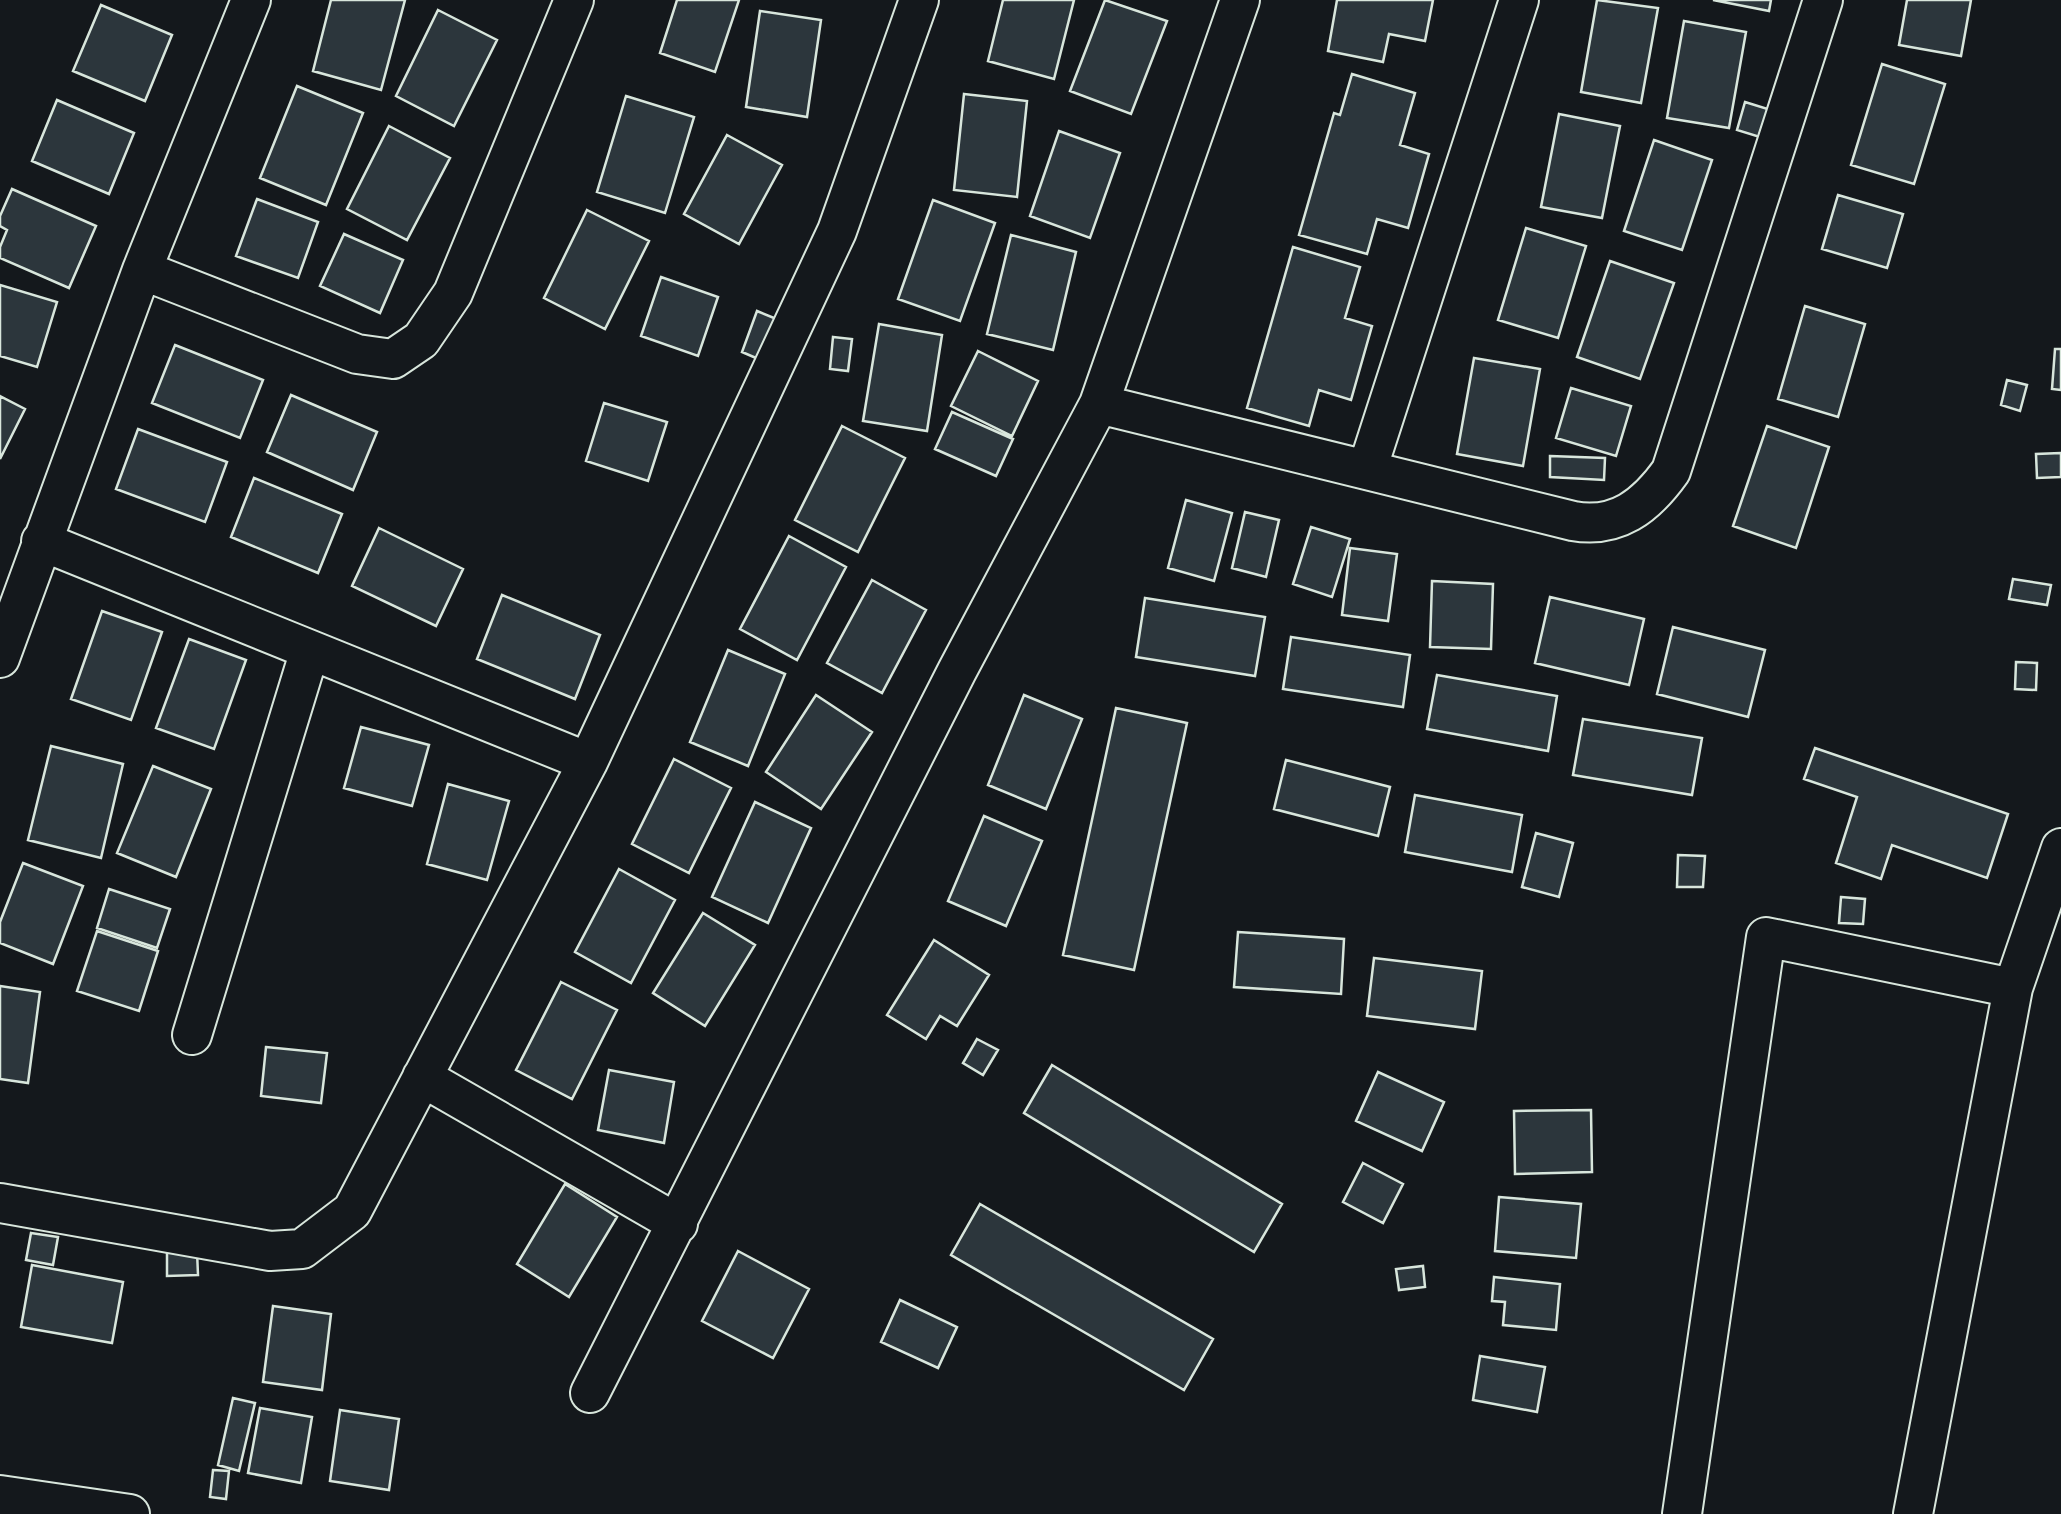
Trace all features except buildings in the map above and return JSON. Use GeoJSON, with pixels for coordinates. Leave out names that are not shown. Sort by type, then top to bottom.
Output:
{"type":"FeatureCollection","features":[{"type":"Feature","properties":{"kind":"street"},"geometry":{"type":"LineString","coordinates":[[0,658],[142,270],[251,0]]}},
{"type":"Feature","properties":{"kind":"street"},"geometry":{"type":"LineString","coordinates":[[142,270],[357,354],[394,359],[422,340],[453,292],[574,0]]}},
{"type":"Feature","properties":{"kind":"street"},"geometry":{"type":"LineString","coordinates":[[0,1202],[270,1251],[302,1248],[352,1211],[588,762],[837,231],[919,0]]}},
{"type":"Feature","properties":{"kind":"street"},"geometry":{"type":"LineString","coordinates":[[590,1393],[957,672],[1099,404],[1240,0]]}},
{"type":"Feature","properties":{"kind":"street"},"geometry":{"type":"LineString","coordinates":[[1367,470],[1519,0]]}},
{"type":"Feature","properties":{"kind":"street"},"geometry":{"type":"LineString","coordinates":[[1099,404],[1595,525],[1634,511],[1655,494],[1671,471],[1823,0]]}},
{"type":"Feature","properties":{"kind":"street"},"geometry":{"type":"LineString","coordinates":[[42,541],[588,762]]}},
{"type":"Feature","properties":{"kind":"street"},"geometry":{"type":"LineString","coordinates":[[192,1035],[310,650]]}},
{"type":"Feature","properties":{"kind":"street"},"geometry":{"type":"LineString","coordinates":[[1912,1514],[2013,988],[2061,848]]}},
{"type":"Feature","properties":{"kind":"street"},"geometry":{"type":"LineString","coordinates":[[1682,1514],[1766,937],[2013,988]]}},
{"type":"Feature","properties":{"kind":"street"},"geometry":{"type":"LineString","coordinates":[[422,1077],[678,1224]]}},
{"type":"Feature","properties":{"kind":"street"},"geometry":{"type":"LineString","coordinates":[[0,1495],[130,1514]]}}]}
